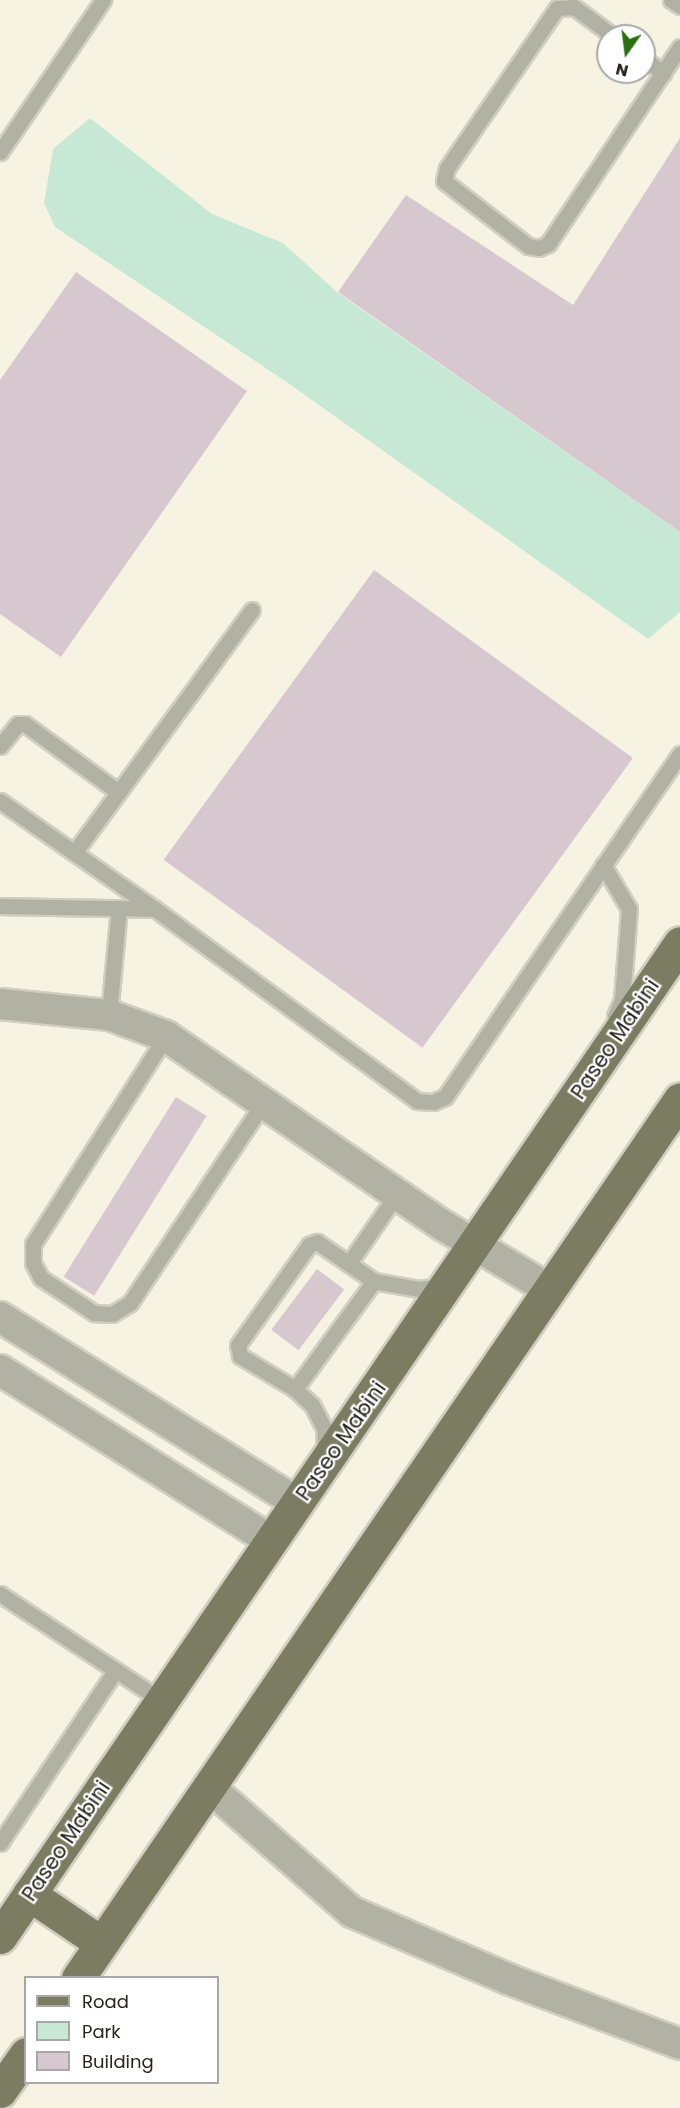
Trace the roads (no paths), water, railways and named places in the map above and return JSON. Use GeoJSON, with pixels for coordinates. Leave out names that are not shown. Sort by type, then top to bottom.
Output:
{"type":"FeatureCollection","features":[{"type":"Feature","properties":{"kind":"main road","name":"Paseo Mabini"},"geometry":{"type":"LineString","coordinates":[[0,1937],[680,943]]}},
{"type":"Feature","properties":{"kind":"main road"},"geometry":{"type":"LineString","coordinates":[[79,1976],[680,1099]]}},
{"type":"Feature","properties":{"kind":"main road"},"geometry":{"type":"LineString","coordinates":[[29,1894],[101,1943]]}},
{"type":"Feature","properties":{"kind":"main road"},"geometry":{"type":"LineString","coordinates":[[0,2091],[24,2057]]}},
{"type":"Feature","properties":{"kind":"street"},"geometry":{"type":"LineString","coordinates":[[0,1004],[109,1015],[166,1036],[397,1194],[550,1290]]}},
{"type":"Feature","properties":{"kind":"street"},"geometry":{"type":"LineString","coordinates":[[0,1356],[10,1323],[298,1503]]}},
{"type":"Feature","properties":{"kind":"street"},"geometry":{"type":"LineString","coordinates":[[0,1370],[272,1541]]}},
{"type":"Feature","properties":{"kind":"street"},"geometry":{"type":"LineString","coordinates":[[208,1787],[352,1912],[508,1979],[680,2044]]}},
{"type":"Feature","properties":{"kind":"lane"},"geometry":{"type":"LineString","coordinates":[[0,152],[103,0]]}},
{"type":"Feature","properties":{"kind":"lane"},"geometry":{"type":"LineString","coordinates":[[671,0],[680,6]]}},
{"type":"Feature","properties":{"kind":"lane"},"geometry":{"type":"LineString","coordinates":[[597,24],[574,7],[557,8],[447,168],[444,181],[528,246],[539,248],[548,244],[656,84]]}},
{"type":"Feature","properties":{"kind":"lane"},"geometry":{"type":"LineString","coordinates":[[656,83],[680,47]]}},
{"type":"Feature","properties":{"kind":"lane"},"geometry":{"type":"LineString","coordinates":[[656,68],[663,73]]}},
{"type":"Feature","properties":{"kind":"lane"},"geometry":{"type":"LineString","coordinates":[[74,853],[117,791],[252,610]]}},
{"type":"Feature","properties":{"kind":"lane"},"geometry":{"type":"LineString","coordinates":[[0,746],[18,724],[25,724],[117,791]]}},
{"type":"Feature","properties":{"kind":"lane"},"geometry":{"type":"LineString","coordinates":[[0,801],[155,909],[417,1101],[433,1102],[445,1097],[680,754]]}},
{"type":"Feature","properties":{"kind":"lane"},"geometry":{"type":"LineString","coordinates":[[592,1072],[622,1000],[629,909],[603,865]]}},
{"type":"Feature","properties":{"kind":"lane"},"geometry":{"type":"LineString","coordinates":[[0,906],[155,909]]}},
{"type":"Feature","properties":{"kind":"lane"},"geometry":{"type":"LineString","coordinates":[[109,1015],[119,908]]}},
{"type":"Feature","properties":{"kind":"lane"},"geometry":{"type":"LineString","coordinates":[[166,1036],[33,1244],[33,1263],[41,1278],[94,1313],[112,1314],[130,1303],[264,1102]]}},
{"type":"Feature","properties":{"kind":"lane"},"geometry":{"type":"LineString","coordinates":[[349,1263],[397,1194]]}},
{"type":"Feature","properties":{"kind":"lane"},"geometry":{"type":"LineString","coordinates":[[323,1467],[325,1430],[312,1405],[295,1389],[240,1356],[238,1345],[309,1245],[324,1244],[374,1281],[419,1289],[447,1286]]}},
{"type":"Feature","properties":{"kind":"lane"},"geometry":{"type":"LineString","coordinates":[[295,1389],[374,1281]]}},
{"type":"Feature","properties":{"kind":"lane"},"geometry":{"type":"LineString","coordinates":[[0,1593],[162,1701]]}},
{"type":"Feature","properties":{"kind":"lane"},"geometry":{"type":"LineString","coordinates":[[0,1843],[116,1670]]}}]}
